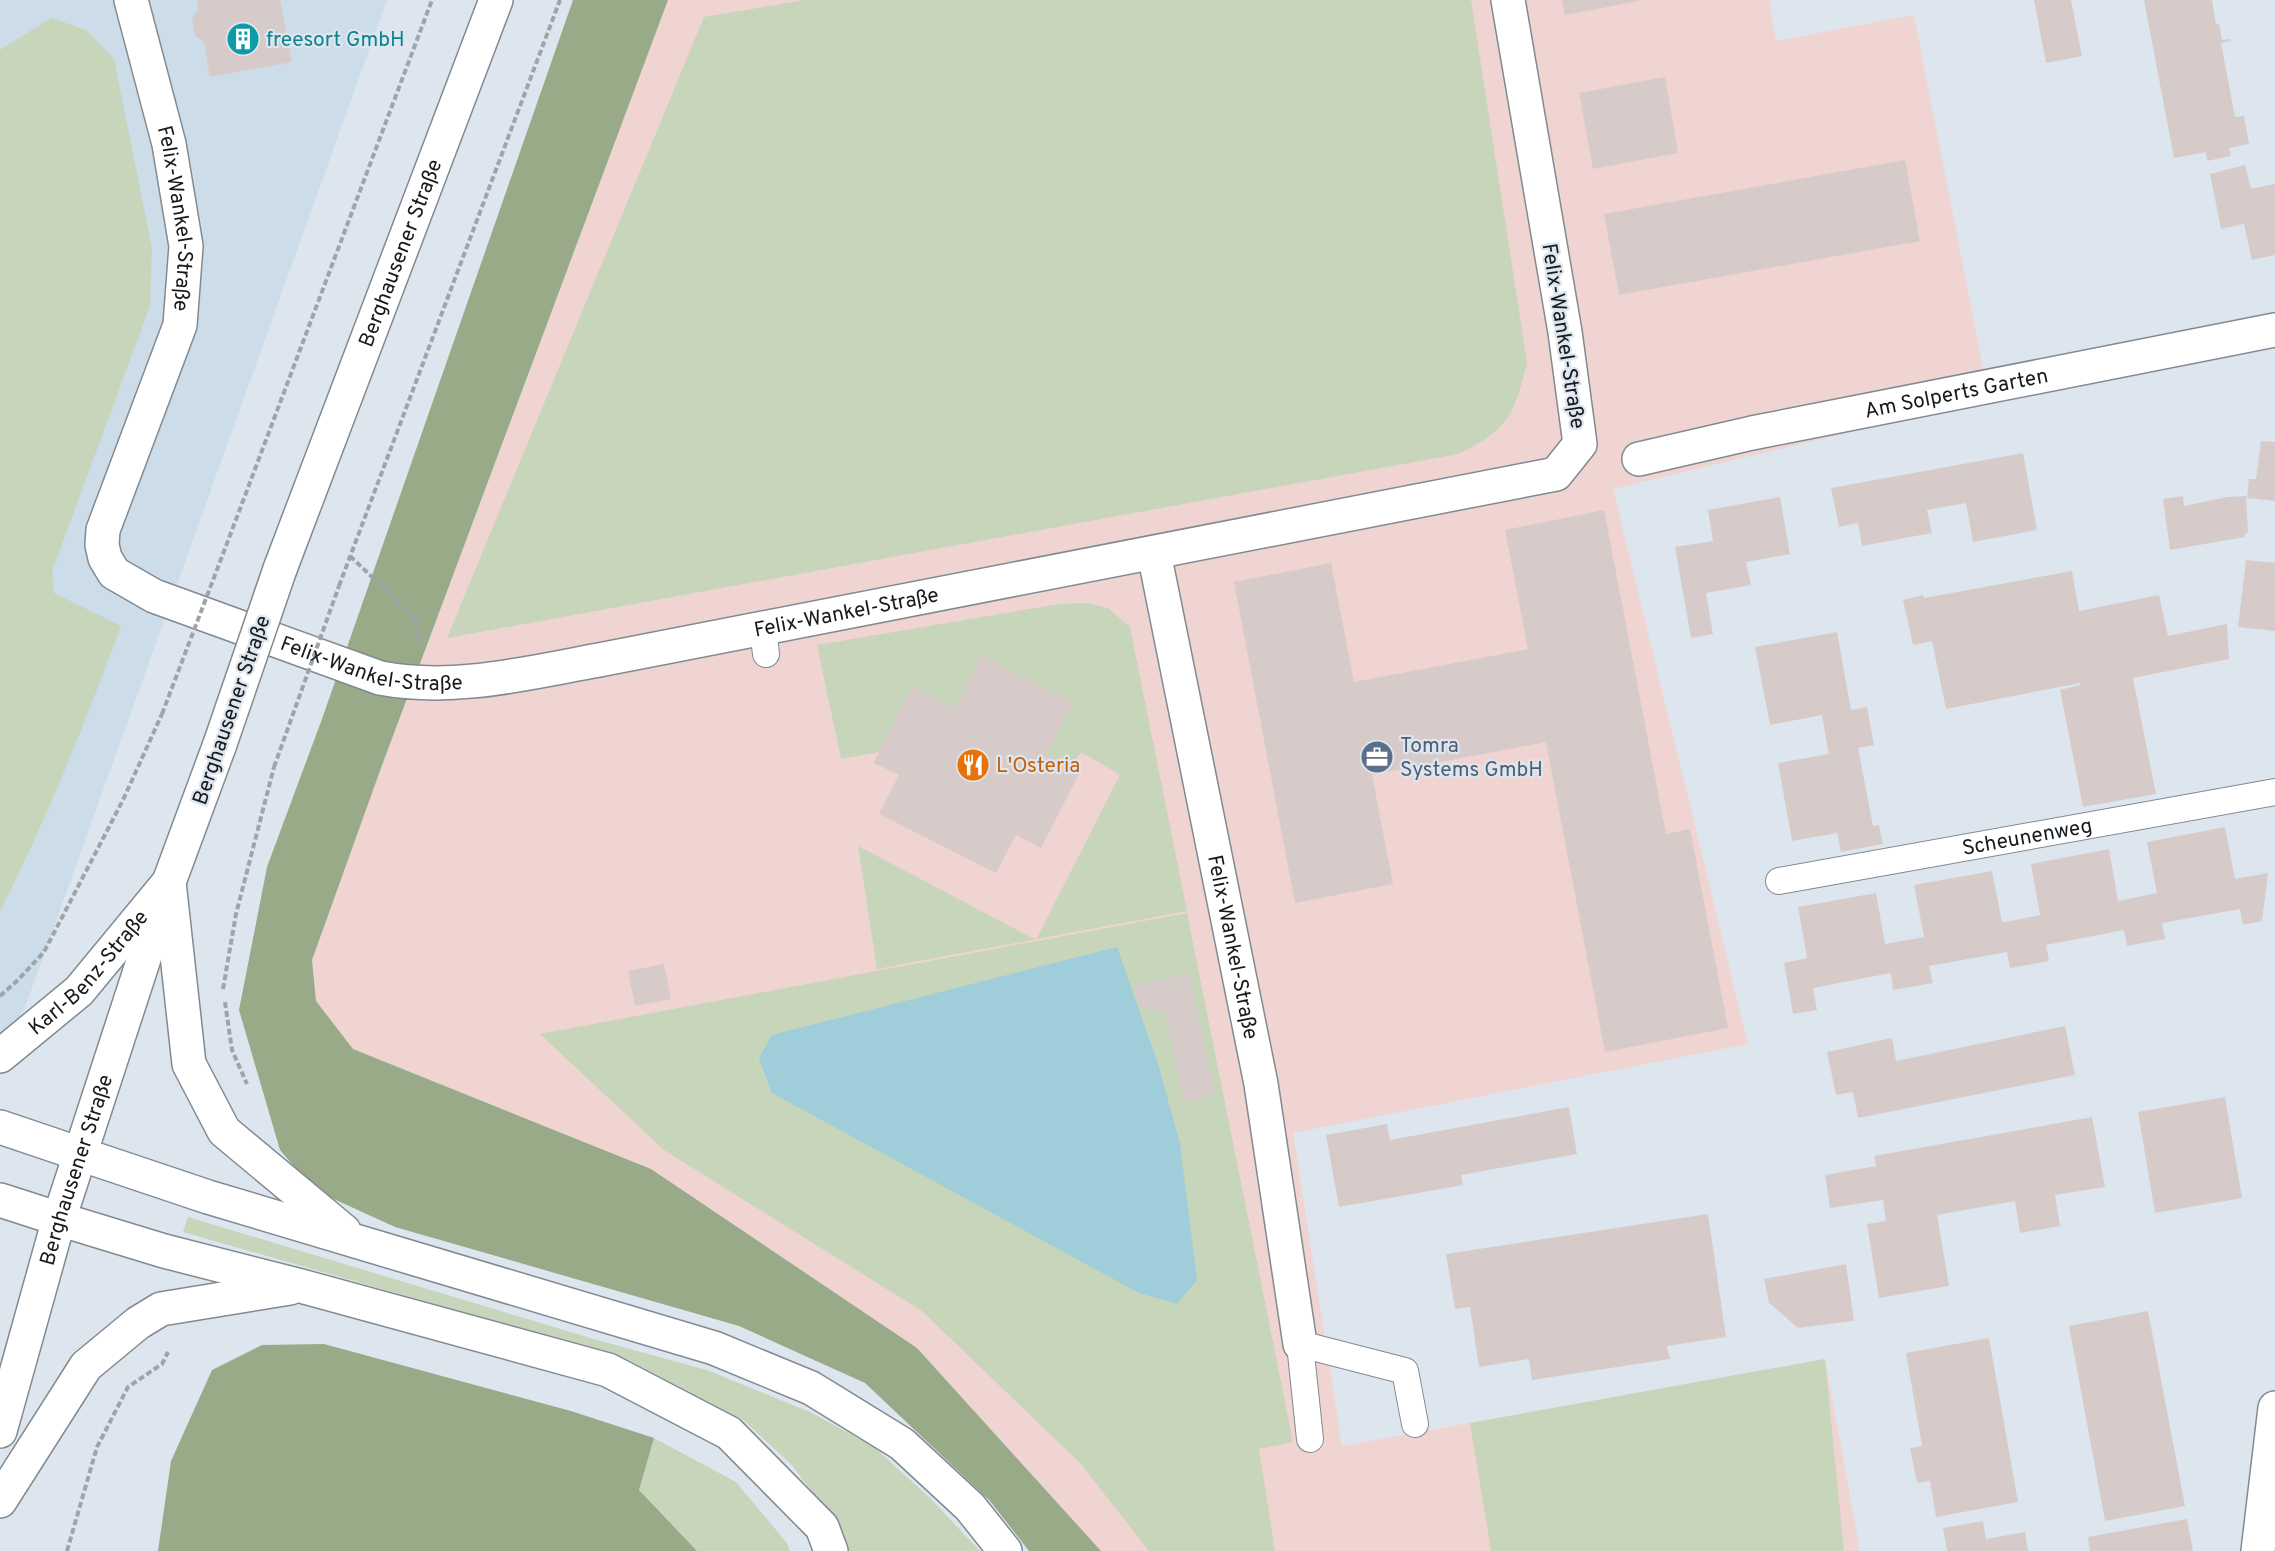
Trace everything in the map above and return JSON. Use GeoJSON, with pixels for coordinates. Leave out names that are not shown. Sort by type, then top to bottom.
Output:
{"type":"FeatureCollection","features":[{"type":"Feature","properties":{"kind":"main road","name":"Felix-Wankel-Straße"},"geometry":{"type":"LineString","coordinates":[[131,0],[170,144],[186,246],[180,325],[103,530],[102,545],[105,558],[114,573],[154,596],[380,678],[407,683],[491,680],[765,641],[1154,552],[1556,474],[1580,444],[1565,332],[1508,0]]}},
{"type":"Feature","properties":{"kind":"main road","name":"Berghausener Straße"},"geometry":{"type":"LineString","coordinates":[[0,1431],[59,1219],[169,882],[220,744],[280,569],[496,0]]}},
{"type":"Feature","properties":{"kind":"main road","name":"Am Solperts Garten"},"geometry":{"type":"LineString","coordinates":[[1639,459],[1752,433],[2275,330]]}},
{"type":"Feature","properties":{"kind":"main road","name":"Felix-Wankel-Straße"},"geometry":{"type":"LineString","coordinates":[[1154,552],[1261,1084],[1300,1344]]}},
{"type":"Feature","properties":{"kind":"main road","name":"Karl-Benz-Straße"},"geometry":{"type":"LineString","coordinates":[[0,1056],[79,991],[169,882]]}},
{"type":"Feature","properties":{"kind":"main road"},"geometry":{"type":"LineString","coordinates":[[169,882],[189,1064],[224,1131],[354,1240]]}},
{"type":"Feature","properties":{"kind":"main road"},"geometry":{"type":"LineString","coordinates":[[0,1127],[208,1197],[714,1348],[811,1388],[902,1444],[970,1507],[1005,1551]]}},
{"type":"Feature","properties":{"kind":"main road"},"geometry":{"type":"LineString","coordinates":[[0,1200],[164,1251],[608,1370],[729,1433],[822,1527],[831,1551]]}},
{"type":"Feature","properties":{"kind":"main road"},"geometry":{"type":"LineString","coordinates":[[0,1501],[86,1366],[138,1323],[160,1310],[301,1286]]}},
{"type":"Feature","properties":{"kind":"main road"},"geometry":{"type":"LineString","coordinates":[[2258,1551],[2275,1408]]}},
{"type":"Feature","properties":{"kind":"lane","name":"Scheunenweg"},"geometry":{"type":"LineString","coordinates":[[1779,881],[2275,792]]}},
{"type":"Feature","properties":{"kind":"lane"},"geometry":{"type":"LineString","coordinates":[[1310,1439],[1300,1344],[1405,1371],[1415,1424]]}},
{"type":"Feature","properties":{"kind":"path"},"geometry":{"type":"LineString","coordinates":[[0,996],[44,951],[123,800],[162,714],[432,0]]}},
{"type":"Feature","properties":{"kind":"path"},"geometry":{"type":"LineString","coordinates":[[274,767],[350,556],[560,0]]}},
{"type":"Feature","properties":{"kind":"path"},"geometry":{"type":"LineString","coordinates":[[350,556],[415,618]]}},
{"type":"Feature","properties":{"kind":"shaded area"},"geometry":{"type":"Polygon","coordinates":[[[0,0],[387,0],[0,1077],[0,0]]]}},
{"type":"Feature","properties":{"kind":"shaded area"},"geometry":{"type":"Polygon","coordinates":[[[668,0],[1769,0],[1776,41],[1914,15],[1989,399],[1613,489],[1748,1044],[1293,1133],[1342,1446],[1825,1359],[1860,1551],[1101,1551],[917,1348],[651,1169],[353,1049],[316,1001],[312,960],[381,768],[668,0]]]}},
{"type":"Feature","properties":{"kind":"green space"},"geometry":{"type":"Polygon","coordinates":[[[573,0],[668,0],[381,768],[312,960],[316,1001],[353,1049],[651,1169],[917,1348],[1101,1551],[1029,1551],[990,1501],[865,1383],[739,1326],[395,1227],[314,1190],[280,1150],[239,1010],[267,867],[322,719],[573,0]]]}},
{"type":"Feature","properties":{"kind":"green space"},"geometry":{"type":"Polygon","coordinates":[[[805,0],[1471,0],[1527,363],[1513,408],[1506,419],[1488,437],[1458,454],[447,638],[704,17],[805,0]]]}},
{"type":"Feature","properties":{"kind":"green space"},"geometry":{"type":"Polygon","coordinates":[[[51,18],[86,30],[114,59],[152,248],[150,306],[52,571],[54,593],[121,626],[65,770],[0,911],[0,50],[51,18]]]}},
{"type":"Feature","properties":{"kind":"green space"},"geometry":{"type":"Polygon","coordinates":[[[1086,603],[1108,608],[1130,627],[1187,911],[1036,939],[1120,775],[1081,752],[1071,768],[1046,755],[1072,702],[982,656],[955,708],[912,687],[879,752],[841,759],[817,645],[1059,604],[1086,603]]]}},
{"type":"Feature","properties":{"kind":"green space"},"geometry":{"type":"Polygon","coordinates":[[[858,846],[1035,939],[877,969],[858,846]]]}},
{"type":"Feature","properties":{"kind":"green space"},"geometry":{"type":"Polygon","coordinates":[[[1187,913],[1293,1442],[1259,1449],[1275,1551],[1149,1551],[1081,1464],[922,1311],[664,1150],[540,1034],[1187,913]]]}},
{"type":"Feature","properties":{"kind":"green space"},"geometry":{"type":"Polygon","coordinates":[[[188,1217],[597,1340],[707,1370],[810,1412],[874,1447],[931,1499],[980,1551],[849,1551],[835,1522],[791,1464],[743,1420],[627,1359],[183,1232],[188,1217]]]}},
{"type":"Feature","properties":{"kind":"green space"},"geometry":{"type":"Polygon","coordinates":[[[324,1344],[571,1411],[654,1438],[639,1490],[697,1551],[158,1551],[171,1461],[212,1370],[262,1345],[324,1344]]]}},
{"type":"Feature","properties":{"kind":"green space"},"geometry":{"type":"Polygon","coordinates":[[[1825,1359],[1844,1551],[1491,1551],[1470,1423],[1825,1359]]]}},
{"type":"Feature","properties":{"kind":"green space"},"geometry":{"type":"Polygon","coordinates":[[[654,1438],[736,1482],[787,1543],[790,1551],[697,1551],[639,1490],[654,1438]]]}},
{"type":"Feature","properties":{"kind":"water"},"geometry":{"type":"Polygon","coordinates":[[[1117,947],[1159,1067],[1180,1144],[1197,1280],[1177,1304],[1139,1293],[772,1093],[759,1058],[772,1035],[1117,947]]]}},
{"type":"Feature","properties":{"kind":"building","name":"freesort GmbH"},"geometry":{"type":"Polygon","coordinates":[[[197,0],[280,0],[292,62],[210,77],[204,42],[195,36],[192,17],[199,10],[197,0]]]}},
{"type":"Feature","properties":{"kind":"building"},"geometry":{"type":"Polygon","coordinates":[[[1562,0],[1639,0],[1639,1],[1565,15],[1562,0]]]}},
{"type":"Feature","properties":{"kind":"building"},"geometry":{"type":"Polygon","coordinates":[[[2034,0],[2071,0],[2082,56],[2046,63],[2034,0]]]}},
{"type":"Feature","properties":{"kind":"building"},"geometry":{"type":"Polygon","coordinates":[[[2144,0],[2212,0],[2216,24],[2219,23],[2222,40],[2230,39],[2231,41],[2221,43],[2235,117],[2244,116],[2249,144],[2229,148],[2231,156],[2207,161],[2206,152],[2174,158],[2144,0]]]}},
{"type":"Feature","properties":{"kind":"building"},"geometry":{"type":"Polygon","coordinates":[[[1665,77],[1678,153],[1593,169],[1579,93],[1665,77]]]}},
{"type":"Feature","properties":{"kind":"building"},"geometry":{"type":"Polygon","coordinates":[[[1905,160],[1920,241],[1619,295],[1604,214],[1905,160]]]}},
{"type":"Feature","properties":{"kind":"building"},"geometry":{"type":"Polygon","coordinates":[[[2245,165],[2251,189],[2275,184],[2275,255],[2252,260],[2244,224],[2221,229],[2210,174],[2245,165]]]}},
{"type":"Feature","properties":{"kind":"building"},"geometry":{"type":"Polygon","coordinates":[[[2261,441],[2275,442],[2275,501],[2247,498],[2249,479],[2256,479],[2261,441]]]}},
{"type":"Feature","properties":{"kind":"building"},"geometry":{"type":"Polygon","coordinates":[[[2023,453],[2037,530],[1973,542],[1966,503],[1927,510],[1932,533],[1862,546],[1858,523],[1839,527],[1831,488],[2023,453]]]}},
{"type":"Feature","properties":{"kind":"building"},"geometry":{"type":"Polygon","coordinates":[[[2183,496],[2184,506],[2227,497],[2246,496],[2248,533],[2245,533],[2245,537],[2170,550],[2163,499],[2183,496]]]}},
{"type":"Feature","properties":{"kind":"building"},"geometry":{"type":"Polygon","coordinates":[[[1780,497],[1790,554],[1746,562],[1751,585],[1706,593],[1713,634],[1691,638],[1675,547],[1713,541],[1708,510],[1780,497]]]}},
{"type":"Feature","properties":{"kind":"building"},"geometry":{"type":"Polygon","coordinates":[[[1604,510],[1666,834],[1690,829],[1728,1028],[1605,1052],[1546,742],[1372,775],[1393,884],[1295,903],[1234,582],[1331,563],[1354,682],[1528,649],[1505,530],[1604,510]]]}},
{"type":"Feature","properties":{"kind":"building"},"geometry":{"type":"Polygon","coordinates":[[[2246,560],[2275,563],[2275,631],[2238,627],[2246,560]]]}},
{"type":"Feature","properties":{"kind":"building"},"geometry":{"type":"Polygon","coordinates":[[[2072,571],[2079,611],[2159,595],[2168,636],[2227,624],[2229,659],[2133,678],[2156,794],[2083,807],[2060,690],[2080,685],[2080,683],[1946,709],[1932,641],[1913,645],[1903,600],[2072,571]]]}},
{"type":"Feature","properties":{"kind":"building"},"geometry":{"type":"Polygon","coordinates":[[[1837,632],[1851,710],[1867,707],[1874,745],[1858,748],[1873,826],[1879,825],[1883,844],[1841,852],[1837,833],[1792,841],[1778,763],[1829,754],[1822,715],[1770,725],[1755,647],[1837,632]]]}},
{"type":"Feature","properties":{"kind":"building","name":"L'Osteria"},"geometry":{"type":"Polygon","coordinates":[[[981,656],[1073,702],[1046,755],[1080,772],[1041,848],[1016,835],[996,873],[879,814],[899,775],[874,763],[912,686],[955,708],[981,656]]]}},
{"type":"Feature","properties":{"kind":"building"},"geometry":{"type":"Polygon","coordinates":[[[2225,827],[2235,879],[2268,873],[2262,921],[2243,925],[2240,909],[2162,923],[2165,939],[2127,946],[2124,930],[2046,945],[2049,961],[2010,968],[2007,952],[1929,966],[1933,983],[1893,990],[1891,973],[1813,988],[1817,1010],[1793,1014],[1784,963],[1807,958],[1798,907],[1876,893],[1885,944],[1924,937],[1914,885],[1992,871],[2002,922],[2011,921],[2040,915],[2031,864],[2109,849],[2118,901],[2157,893],[2147,842],[2225,827]]]}},
{"type":"Feature","properties":{"kind":"building"},"geometry":{"type":"Polygon","coordinates":[[[664,964],[671,999],[635,1006],[628,971],[664,964]]]}},
{"type":"Feature","properties":{"kind":"building"},"geometry":{"type":"Polygon","coordinates":[[[1189,974],[1215,1095],[1184,1102],[1165,1012],[1139,1007],[1134,985],[1189,974]]]}},
{"type":"Feature","properties":{"kind":"building"},"geometry":{"type":"Polygon","coordinates":[[[2065,1026],[2075,1075],[1858,1118],[1853,1092],[1836,1095],[1827,1052],[1892,1038],[1896,1061],[2065,1026]]]}},
{"type":"Feature","properties":{"kind":"building"},"geometry":{"type":"Polygon","coordinates":[[[2225,1097],[2242,1198],[2155,1213],[2138,1112],[2225,1097]]]}},
{"type":"Feature","properties":{"kind":"building"},"geometry":{"type":"Polygon","coordinates":[[[1569,1107],[1577,1154],[1461,1175],[1463,1185],[1339,1207],[1326,1135],[1387,1124],[1390,1140],[1569,1107]]]}},
{"type":"Feature","properties":{"kind":"building"},"geometry":{"type":"Polygon","coordinates":[[[2092,1117],[2105,1187],[2055,1195],[2060,1226],[2020,1233],[2015,1201],[1937,1215],[1949,1286],[1879,1298],[1867,1224],[1886,1221],[1883,1200],[1830,1208],[1825,1175],[1876,1166],[1874,1156],[2092,1117]]]}},
{"type":"Feature","properties":{"kind":"building"},"geometry":{"type":"Polygon","coordinates":[[[1708,1214],[1726,1337],[1667,1346],[1670,1359],[1532,1380],[1529,1359],[1479,1367],[1470,1307],[1455,1309],[1446,1254],[1708,1214]]]}},
{"type":"Feature","properties":{"kind":"building"},"geometry":{"type":"Polygon","coordinates":[[[1846,1264],[1854,1321],[1798,1328],[1769,1303],[1764,1279],[1846,1264]]]}},
{"type":"Feature","properties":{"kind":"building"},"geometry":{"type":"Polygon","coordinates":[[[2148,1311],[2185,1506],[2105,1521],[2069,1326],[2148,1311]]]}},
{"type":"Feature","properties":{"kind":"building"},"geometry":{"type":"Polygon","coordinates":[[[1989,1338],[2018,1502],[1936,1517],[1930,1481],[1917,1483],[1910,1448],[1922,1446],[1906,1353],[1989,1338]]]}},
{"type":"Feature","properties":{"kind":"building"},"geometry":{"type":"Polygon","coordinates":[[[2187,1519],[2193,1551],[2090,1551],[2088,1537],[2187,1519]]]}},
{"type":"Feature","properties":{"kind":"building"},"geometry":{"type":"Polygon","coordinates":[[[1983,1521],[1986,1539],[2025,1532],[2028,1551],[1947,1551],[1943,1528],[1983,1521]]]}},
{"type":"Feature","properties":{"kind":"place","name":"freesort GmbH"},"geometry":{"type":"Point","coordinates":[243,39]}},
{"type":"Feature","properties":{"kind":"place","name":"Tomra Systems GmbH"},"geometry":{"type":"Point","coordinates":[1377,757]}},
{"type":"Feature","properties":{"kind":"place","name":"L'Osteria"},"geometry":{"type":"Point","coordinates":[973,765]}}]}
